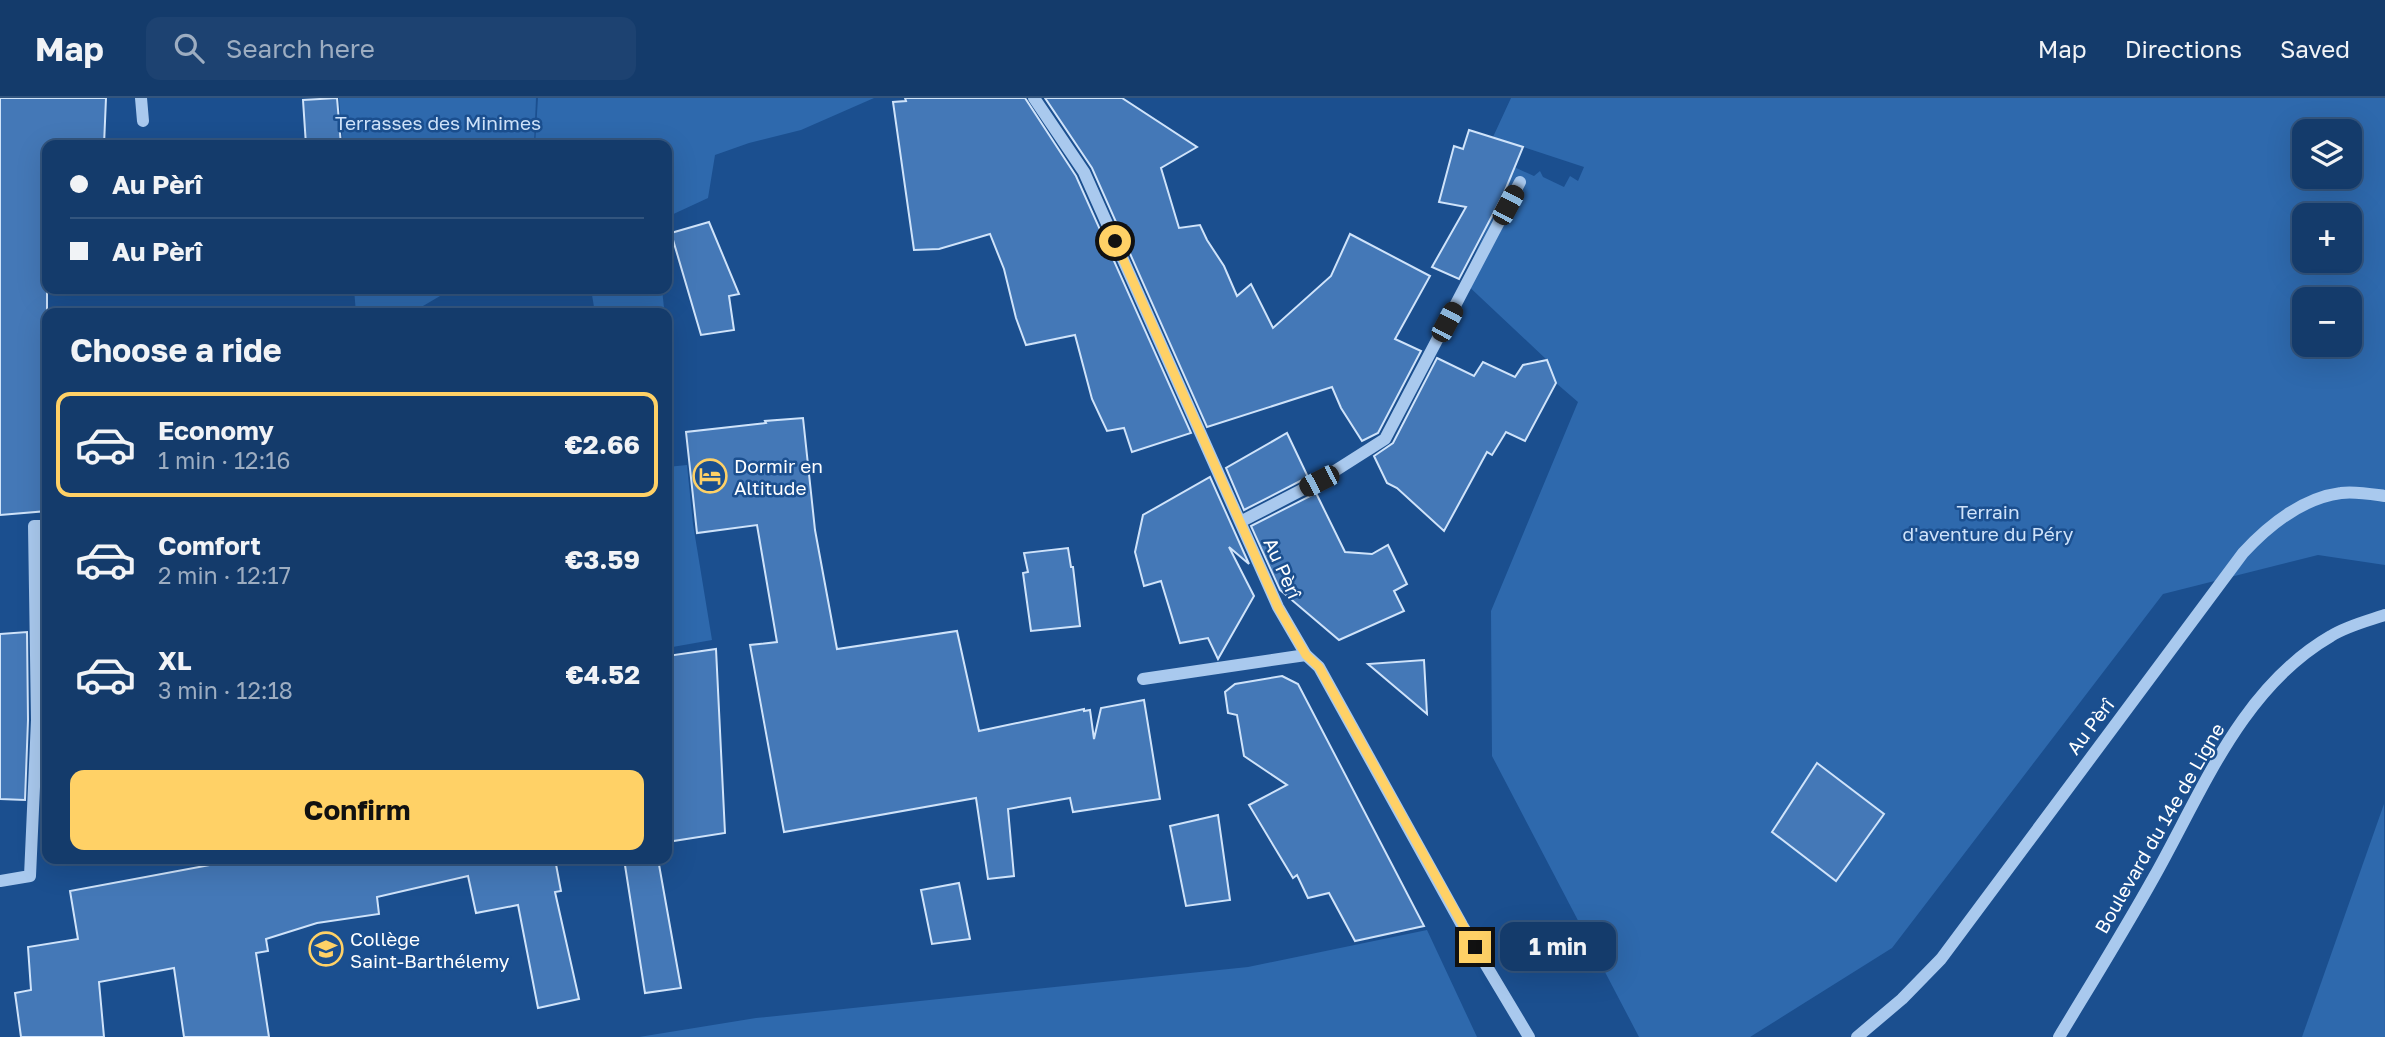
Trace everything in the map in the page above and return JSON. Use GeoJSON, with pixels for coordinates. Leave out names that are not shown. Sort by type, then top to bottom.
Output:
{"type":"FeatureCollection","features":[{"type":"Feature","properties":{"kind":"street"},"geometry":{"type":"LineString","coordinates":[[141,98],[143,121]]}},
{"type":"Feature","properties":{"kind":"street","name":"Au Pèrî"},"geometry":{"type":"LineString","coordinates":[[1034,98],[1084,172],[1278,607],[1306,655],[1319,667],[1462,925],[1529,1037]]}},
{"type":"Feature","properties":{"kind":"street"},"geometry":{"type":"LineString","coordinates":[[1241,521],[1319,481],[1385,439],[1520,182]]}},
{"type":"Feature","properties":{"kind":"street","name":"Au Pèrî"},"geometry":{"type":"LineString","coordinates":[[1857,1037],[1902,999],[1941,959],[2243,553],[2264,530],[2313,500],[2342,492],[2385,496]]}},
{"type":"Feature","properties":{"kind":"street"},"geometry":{"type":"LineString","coordinates":[[0,881],[30,876],[37,720],[34,526],[41,526]]}},
{"type":"Feature","properties":{"kind":"street","name":"Boulevard du 14e de Ligne"},"geometry":{"type":"LineString","coordinates":[[2059,1037],[2155,875],[2198,791],[2232,736],[2269,687],[2331,636],[2385,615]]}},
{"type":"Feature","properties":{"kind":"street"},"geometry":{"type":"LineString","coordinates":[[1143,679],[1306,655]]}},
{"type":"Feature","properties":{"kind":"green space","name":"Terrasses des Minimes"},"geometry":{"type":"Polygon","coordinates":[[[339,98],[536,98],[534,140],[343,140],[339,98]]]}},
{"type":"Feature","properties":{"kind":"green space"},"geometry":{"type":"Polygon","coordinates":[[[538,98],[874,98],[801,130],[715,155],[708,198],[672,215],[672,140],[535,140],[538,98]]]}},
{"type":"Feature","properties":{"kind":"green space","name":"Terrain d'aventure du Péry"},"geometry":{"type":"Polygon","coordinates":[[[1511,98],[2385,98],[2385,565],[2318,555],[2163,594],[1892,948],[1750,1037],[1639,1037],[1492,756],[1491,611],[1578,402],[1556,383],[1547,360],[1463,281],[1514,167],[1534,176],[1540,171],[1543,177],[1564,187],[1570,176],[1578,181],[1584,167],[1493,137],[1511,98]]]}},
{"type":"Feature","properties":{"kind":"green space"},"geometry":{"type":"Polygon","coordinates":[[[354,294],[443,294],[420,308],[356,308],[354,294]]]}},
{"type":"Feature","properties":{"kind":"green space"},"geometry":{"type":"Polygon","coordinates":[[[592,294],[663,294],[664,308],[594,308],[592,294]]]}},
{"type":"Feature","properties":{"kind":"green space"},"geometry":{"type":"Polygon","coordinates":[[[687,465],[693,524],[712,640],[672,647],[672,466],[687,465]]]}},
{"type":"Feature","properties":{"kind":"green space"},"geometry":{"type":"Polygon","coordinates":[[[2384,804],[2385,1037],[2302,1037],[2384,804]]]}},
{"type":"Feature","properties":{"kind":"green space"},"geometry":{"type":"Polygon","coordinates":[[[1427,930],[1477,1037],[639,1037],[756,1018],[1248,967],[1427,930]]]}},
{"type":"Feature","properties":{"kind":"building"},"geometry":{"type":"Polygon","coordinates":[[[0,98],[106,98],[104,140],[42,140],[42,294],[47,294],[47,308],[42,308],[42,511],[0,515],[0,98]]]}},
{"type":"Feature","properties":{"kind":"building"},"geometry":{"type":"Polygon","coordinates":[[[337,98],[341,140],[306,140],[303,100],[337,98]]]}},
{"type":"Feature","properties":{"kind":"building"},"geometry":{"type":"Polygon","coordinates":[[[905,98],[1025,98],[1076,176],[1191,433],[1132,452],[1124,428],[1107,431],[1092,399],[1075,335],[1026,345],[1004,269],[990,234],[939,249],[914,250],[893,102],[906,101],[905,98]]]}},
{"type":"Feature","properties":{"kind":"building"},"geometry":{"type":"Polygon","coordinates":[[[1045,98],[1122,98],[1197,147],[1161,168],[1179,228],[1200,225],[1224,266],[1237,296],[1251,284],[1273,328],[1331,276],[1350,234],[1430,276],[1395,339],[1421,351],[1378,433],[1362,441],[1341,408],[1332,387],[1207,427],[1092,168],[1045,98]]]}},
{"type":"Feature","properties":{"kind":"building"},"geometry":{"type":"Polygon","coordinates":[[[1469,130],[1523,147],[1504,193],[1459,279],[1432,267],[1466,207],[1439,202],[1454,146],[1463,149],[1469,130]]]}},
{"type":"Feature","properties":{"kind":"building"},"geometry":{"type":"Polygon","coordinates":[[[709,222],[739,294],[729,296],[734,330],[701,335],[672,233],[709,222]]]}},
{"type":"Feature","properties":{"kind":"building"},"geometry":{"type":"Polygon","coordinates":[[[1437,358],[1474,376],[1483,362],[1515,377],[1523,365],[1547,360],[1556,383],[1525,441],[1506,432],[1492,455],[1487,452],[1444,531],[1397,488],[1387,483],[1374,456],[1393,443],[1437,358]]]}},
{"type":"Feature","properties":{"kind":"building"},"geometry":{"type":"Polygon","coordinates":[[[803,418],[815,530],[837,649],[957,631],[979,731],[1084,709],[1090,710],[1094,739],[1101,708],[1144,700],[1160,799],[1073,812],[1070,798],[1008,809],[1014,876],[988,879],[976,798],[784,832],[750,645],[777,642],[757,525],[697,533],[686,432],[803,418]]]}},
{"type":"Feature","properties":{"kind":"building"},"geometry":{"type":"Polygon","coordinates":[[[1287,433],[1308,477],[1244,510],[1226,468],[1287,433]]]}},
{"type":"Feature","properties":{"kind":"building"},"geometry":{"type":"Polygon","coordinates":[[[1210,477],[1249,564],[1229,547],[1254,596],[1218,659],[1208,638],[1180,643],[1161,581],[1144,586],[1135,552],[1143,515],[1210,477]]]}},
{"type":"Feature","properties":{"kind":"building"},"geometry":{"type":"Polygon","coordinates":[[[1316,493],[1345,552],[1372,554],[1388,545],[1407,584],[1394,591],[1404,611],[1339,640],[1280,590],[1251,526],[1316,493]]]}},
{"type":"Feature","properties":{"kind":"building"},"geometry":{"type":"Polygon","coordinates":[[[1068,548],[1080,626],[1031,631],[1023,573],[1028,572],[1024,553],[1068,548]]]}},
{"type":"Feature","properties":{"kind":"building"},"geometry":{"type":"Polygon","coordinates":[[[27,632],[25,800],[0,799],[0,634],[27,632]]]}},
{"type":"Feature","properties":{"kind":"building"},"geometry":{"type":"Polygon","coordinates":[[[716,649],[725,833],[672,841],[672,655],[716,649]]]}},
{"type":"Feature","properties":{"kind":"building"},"geometry":{"type":"Polygon","coordinates":[[[1424,660],[1427,714],[1368,664],[1424,660]]]}},
{"type":"Feature","properties":{"kind":"building"},"geometry":{"type":"Polygon","coordinates":[[[1282,676],[1298,684],[1424,926],[1355,941],[1329,893],[1308,898],[1297,875],[1293,878],[1249,805],[1287,785],[1244,756],[1237,715],[1228,713],[1225,692],[1235,684],[1282,676]]]}},
{"type":"Feature","properties":{"kind":"building"},"geometry":{"type":"Polygon","coordinates":[[[1817,763],[1884,814],[1836,881],[1772,832],[1817,763]]]}},
{"type":"Feature","properties":{"kind":"building"},"geometry":{"type":"Polygon","coordinates":[[[1218,815],[1230,900],[1186,906],[1170,826],[1218,815]]]}},
{"type":"Feature","properties":{"kind":"building"},"geometry":{"type":"Polygon","coordinates":[[[215,864],[556,864],[561,891],[555,892],[579,999],[538,1008],[518,905],[476,913],[468,876],[377,897],[379,914],[317,923],[266,939],[268,951],[256,953],[269,1037],[184,1037],[174,968],[99,982],[104,1037],[21,1037],[15,993],[31,990],[28,947],[78,939],[70,891],[215,864]]]}},
{"type":"Feature","properties":{"kind":"building"},"geometry":{"type":"Polygon","coordinates":[[[625,864],[659,864],[681,988],[645,993],[625,864]]]}},
{"type":"Feature","properties":{"kind":"building"},"geometry":{"type":"Polygon","coordinates":[[[959,883],[970,939],[932,944],[921,890],[959,883]]]}},
{"type":"Feature","properties":{"kind":"place","name":"Dormir en Altitude"},"geometry":{"type":"Point","coordinates":[710,476]}},
{"type":"Feature","properties":{"kind":"place","name":"Collège Saint-Barthélemy"},"geometry":{"type":"Point","coordinates":[326,949]}},
{"type":"Feature","properties":{"kind":"route"},"geometry":{"type":"LineString","coordinates":[[1115,241],[1278,607],[1306,655],[1319,667],[1475,947]]}}]}
